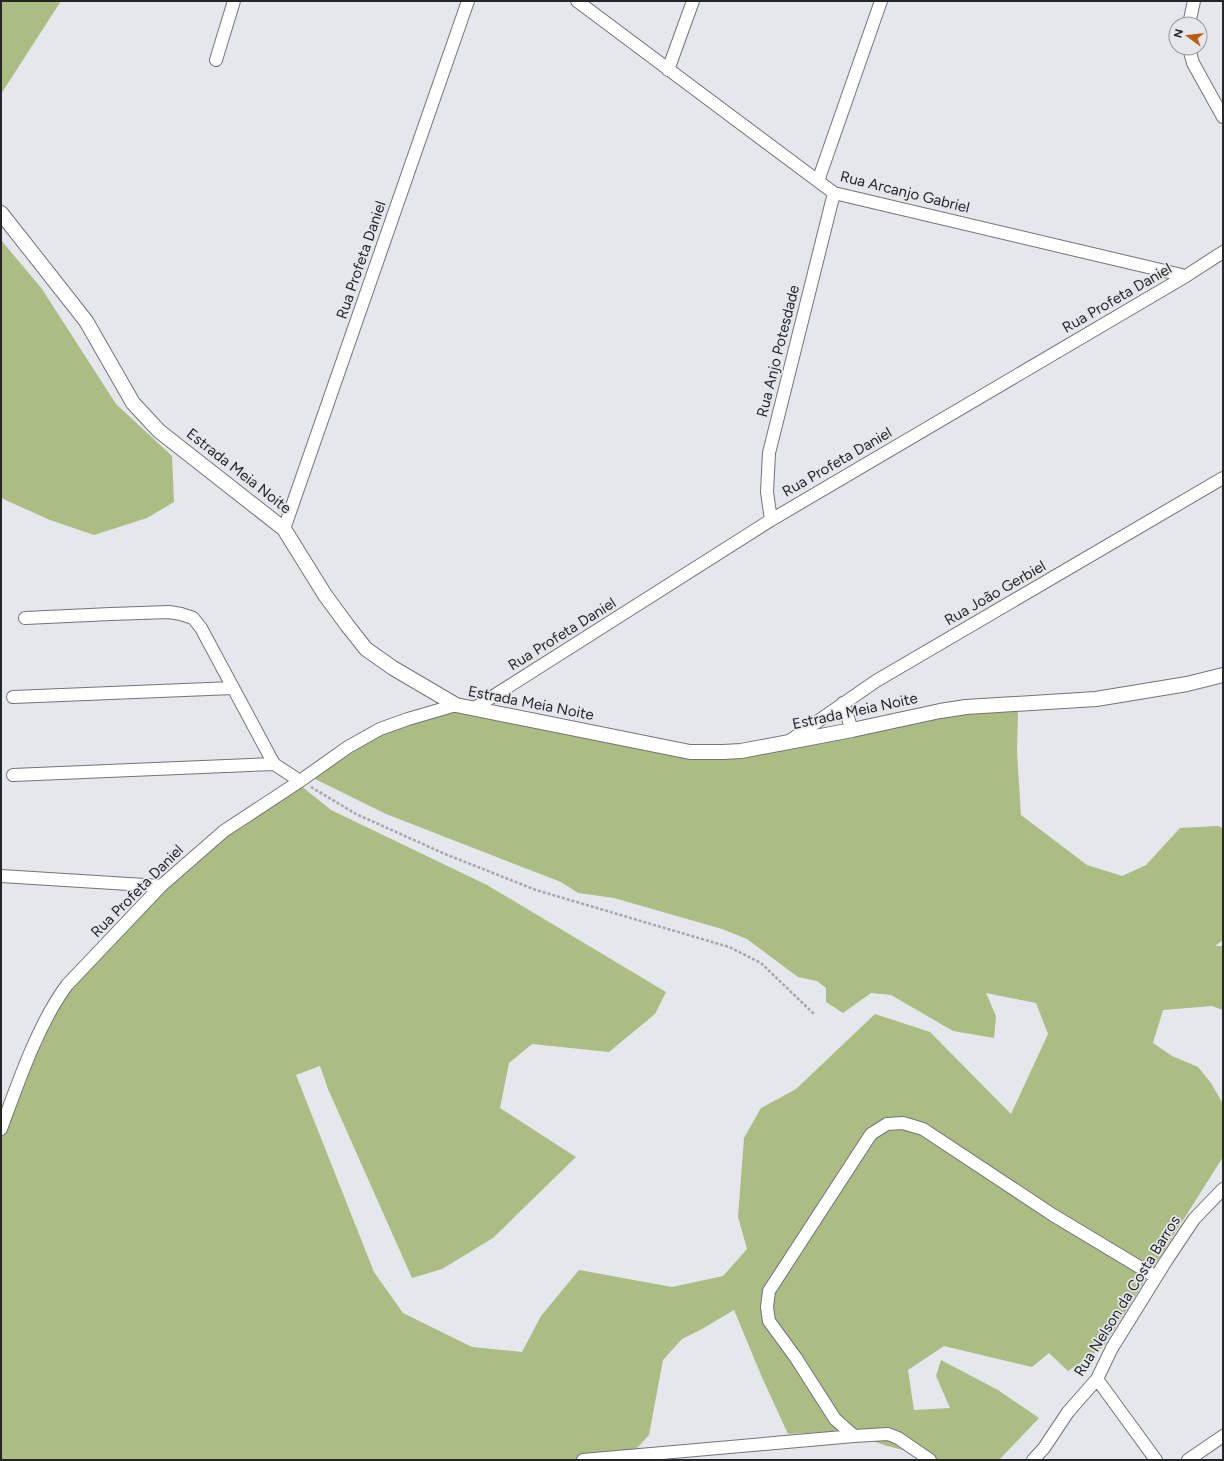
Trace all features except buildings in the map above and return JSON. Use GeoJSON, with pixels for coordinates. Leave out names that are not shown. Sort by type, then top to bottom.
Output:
{"type":"FeatureCollection","features":[{"type":"Feature","properties":{"kind":"street"},"geometry":{"type":"LineString","coordinates":[[216,60],[234,1]]}},
{"type":"Feature","properties":{"kind":"street","name":"Rua Profeta Daniel"},"geometry":{"type":"LineString","coordinates":[[284,529],[468,1]]}},
{"type":"Feature","properties":{"kind":"street","name":"Rua Arcanjo Gabriel"},"geometry":{"type":"LineString","coordinates":[[577,1],[834,193],[1186,276]]}},
{"type":"Feature","properties":{"kind":"street"},"geometry":{"type":"LineString","coordinates":[[668,70],[693,1]]}},
{"type":"Feature","properties":{"kind":"street"},"geometry":{"type":"LineString","coordinates":[[818,181],[881,1]]}},
{"type":"Feature","properties":{"kind":"street"},"geometry":{"type":"LineString","coordinates":[[1191,16],[1194,1]]}},
{"type":"Feature","properties":{"kind":"street"},"geometry":{"type":"LineString","coordinates":[[1191,56],[1193,63],[1223,118]]}},
{"type":"Feature","properties":{"kind":"street","name":"Rua Anjo Potesdade"},"geometry":{"type":"LineString","coordinates":[[771,520],[767,492],[769,453],[834,193]]}},
{"type":"Feature","properties":{"kind":"street","name":"Estrada Meia Noite"},"geometry":{"type":"LineString","coordinates":[[1,213],[86,321],[133,403],[159,430],[284,529],[325,595],[366,649],[393,668],[456,705],[690,752],[723,752],[741,751],[787,743],[940,711],[966,707],[1096,699],[1187,684],[1223,675]]}},
{"type":"Feature","properties":{"kind":"street","name":"Rua Profeta Daniel"},"geometry":{"type":"LineString","coordinates":[[473,709],[771,520],[1186,276],[1223,252]]}},
{"type":"Feature","properties":{"kind":"street","name":"Rua João Gerbiel"},"geometry":{"type":"LineString","coordinates":[[787,743],[876,681],[1223,478]]}},
{"type":"Feature","properties":{"kind":"street"},"geometry":{"type":"LineString","coordinates":[[25,618],[169,612],[193,618],[201,628],[274,764],[300,781]]}},
{"type":"Feature","properties":{"kind":"street"},"geometry":{"type":"LineString","coordinates":[[13,697],[233,688]]}},
{"type":"Feature","properties":{"kind":"street"},"geometry":{"type":"LineString","coordinates":[[843,703],[852,730]]}},
{"type":"Feature","properties":{"kind":"street","name":"Rua Profeta Daniel"},"geometry":{"type":"LineString","coordinates":[[1,1129],[18,1082],[59,996],[161,886],[224,831],[300,781],[348,747],[380,729],[456,705]]}},
{"type":"Feature","properties":{"kind":"street"},"geometry":{"type":"LineString","coordinates":[[14,775],[274,764]]}},
{"type":"Feature","properties":{"kind":"street"},"geometry":{"type":"LineString","coordinates":[[1,876],[161,886]]}},
{"type":"Feature","properties":{"kind":"street"},"geometry":{"type":"LineString","coordinates":[[854,1436],[835,1419],[796,1358],[768,1321],[767,1307],[769,1291],[866,1141],[871,1134],[887,1124],[904,1123],[923,1129],[1053,1215],[1156,1277]]}},
{"type":"Feature","properties":{"kind":"street","name":"Rua Nelson da Costa Barros"},"geometry":{"type":"LineString","coordinates":[[1033,1460],[1044,1448],[1068,1412],[1097,1379],[1112,1348],[1194,1219],[1223,1189]]}},
{"type":"Feature","properties":{"kind":"street"},"geometry":{"type":"LineString","coordinates":[[1097,1379],[1156,1460]]}},
{"type":"Feature","properties":{"kind":"street"},"geometry":{"type":"LineString","coordinates":[[583,1460],[888,1434],[898,1438],[930,1460]]}},
{"type":"Feature","properties":{"kind":"street"},"geometry":{"type":"LineString","coordinates":[[1188,1460],[1223,1436]]}},
{"type":"Feature","properties":{"kind":"path"},"geometry":{"type":"LineString","coordinates":[[300,781],[356,814],[445,854],[536,890],[729,947],[761,963],[815,1015]]}},
{"type":"Feature","properties":{"kind":"green space"},"geometry":{"type":"Polygon","coordinates":[[[1,1],[61,1],[1,94],[1,1]]]}},
{"type":"Feature","properties":{"kind":"green space"},"geometry":{"type":"Polygon","coordinates":[[[1,240],[42,289],[116,404],[172,456],[174,502],[147,518],[94,535],[50,520],[1,498],[1,240]]]}},
{"type":"Feature","properties":{"kind":"green space"},"geometry":{"type":"Polygon","coordinates":[[[458,709],[703,757],[939,714],[1018,710],[1017,752],[1021,815],[1087,865],[1122,876],[1146,865],[1180,828],[1218,826],[1223,828],[1223,940],[1215,946],[1223,946],[1223,1010],[1212,1006],[1163,1010],[1153,1043],[1172,1056],[1198,1067],[1211,1083],[1223,1104],[1223,1157],[1103,1347],[1068,1371],[1049,1353],[1032,1367],[944,1346],[908,1370],[914,1410],[950,1408],[936,1376],[941,1360],[998,1390],[1039,1418],[999,1460],[940,1460],[884,1445],[844,1431],[788,1434],[734,1310],[682,1339],[663,1360],[649,1435],[626,1460],[1,1460],[1,1134],[58,999],[195,859],[300,785],[331,810],[487,885],[666,992],[655,1014],[609,1052],[532,1044],[509,1063],[500,1108],[576,1157],[493,1238],[442,1269],[412,1278],[328,1089],[320,1066],[296,1075],[374,1272],[403,1313],[472,1347],[522,1352],[541,1316],[579,1270],[672,1287],[723,1276],[747,1249],[738,1217],[744,1138],[761,1108],[796,1089],[875,1014],[930,1032],[1011,1114],[1048,1034],[1036,1003],[986,993],[996,1016],[994,1038],[953,1031],[891,995],[871,993],[843,1013],[826,1002],[826,988],[817,981],[798,977],[747,939],[722,929],[614,898],[578,893],[561,882],[386,814],[313,778],[385,731],[458,709]]]}}]}
